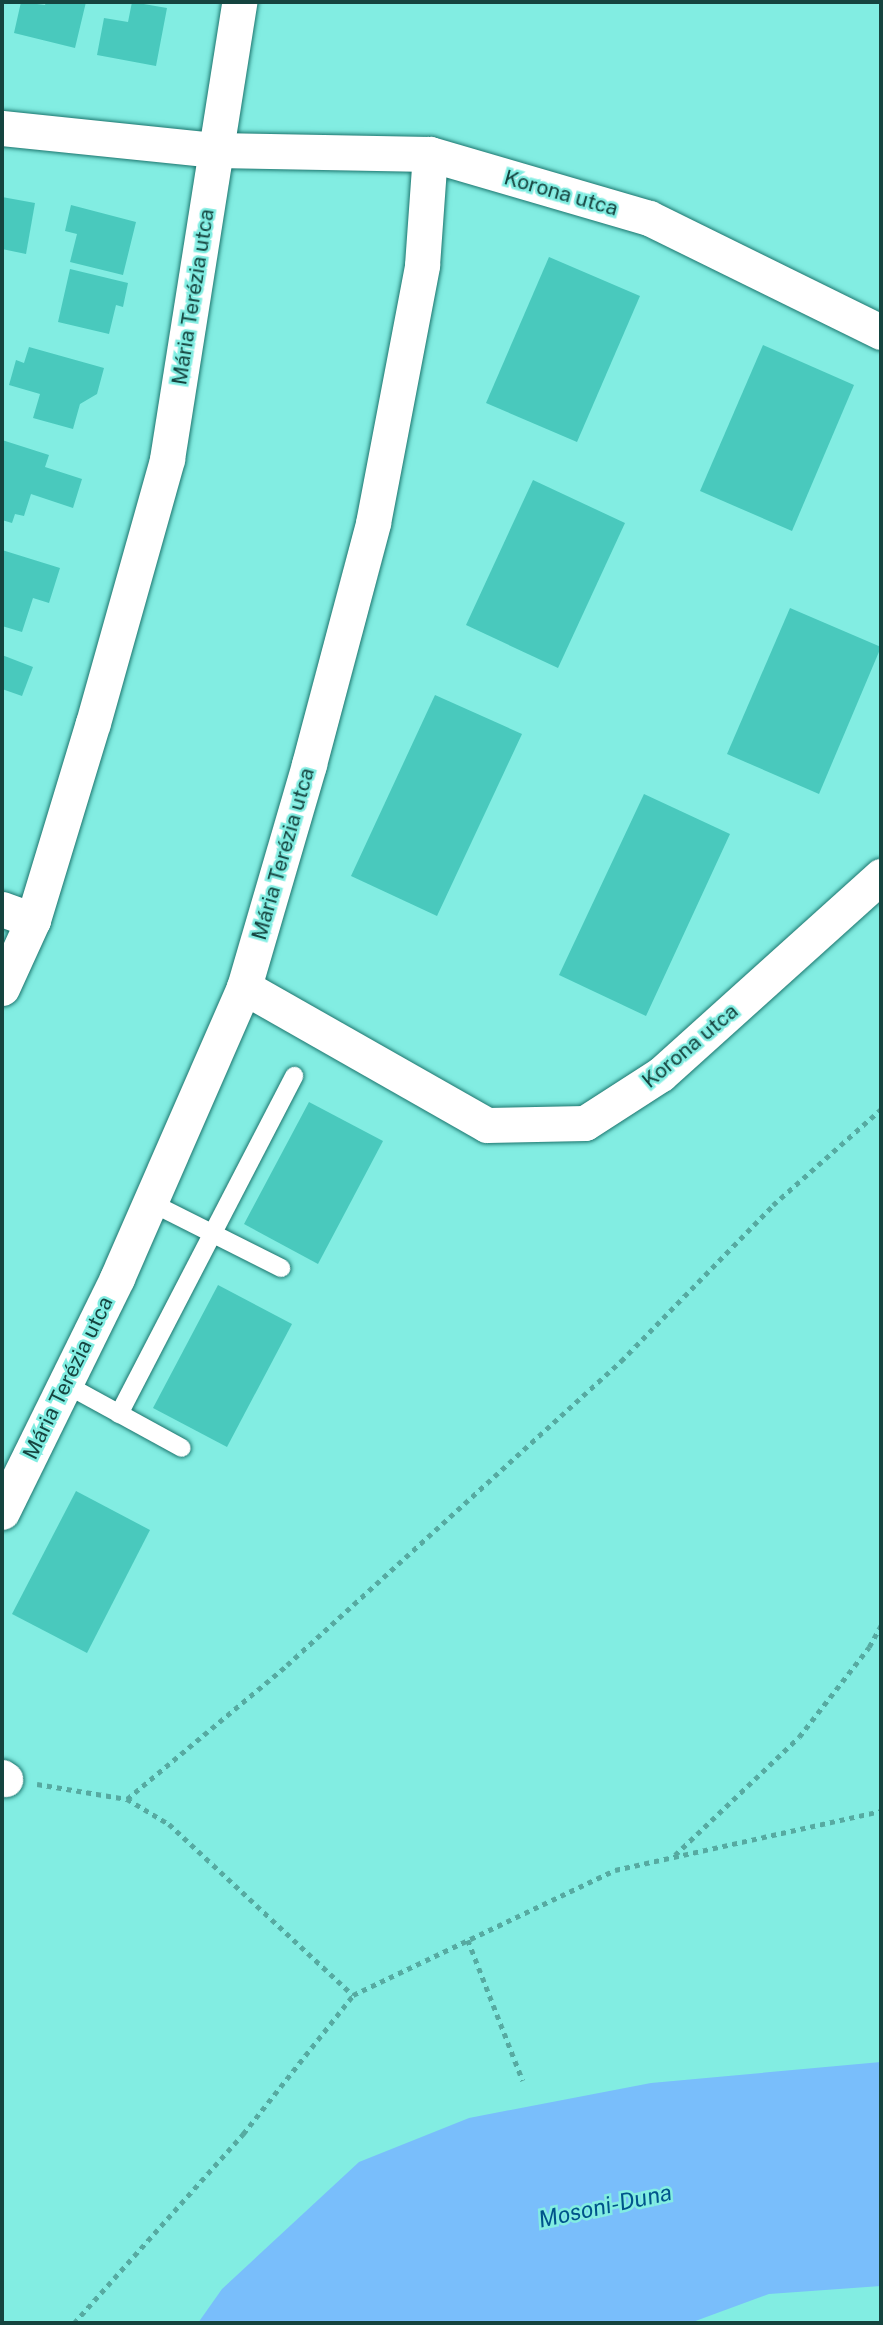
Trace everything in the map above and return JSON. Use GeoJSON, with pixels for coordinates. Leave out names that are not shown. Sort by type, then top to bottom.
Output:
{"type":"FeatureCollection","features":[{"type":"Feature","properties":{"kind":"street","name":"Mária Terézia utca"},"geometry":{"type":"LineString","coordinates":[[2,988],[17,914],[93,723],[167,459],[239,2]]}},
{"type":"Feature","properties":{"kind":"street","name":"Korona utca"},"geometry":{"type":"LineString","coordinates":[[2,128],[216,150],[430,154],[649,218],[881,332]]}},
{"type":"Feature","properties":{"kind":"street","name":"Mária Terézia utca"},"geometry":{"type":"LineString","coordinates":[[2,1512],[117,1278],[244,987],[309,764],[373,523],[422,265],[430,154]]}},
{"type":"Feature","properties":{"kind":"street","name":"Korona utca"},"geometry":{"type":"LineString","coordinates":[[244,987],[487,1125],[585,1123],[661,1074],[881,876]]}},
{"type":"Feature","properties":{"kind":"lane"},"geometry":{"type":"LineString","coordinates":[[119,1414],[294,1076]]}},
{"type":"Feature","properties":{"kind":"lane"},"geometry":{"type":"LineString","coordinates":[[150,1202],[281,1268]]}},
{"type":"Feature","properties":{"kind":"lane"},"geometry":{"type":"LineString","coordinates":[[65,1384],[182,1448]]}},
{"type":"Feature","properties":{"kind":"path"},"geometry":{"type":"LineString","coordinates":[[127,1799],[287,1665],[600,1380],[773,1205],[881,1109]]}},
{"type":"Feature","properties":{"kind":"path"},"geometry":{"type":"LineString","coordinates":[[673,1857],[799,1737],[869,1647],[881,1625]]}},
{"type":"Feature","properties":{"kind":"path"},"geometry":{"type":"LineString","coordinates":[[3,1778],[127,1799],[169,1824],[353,1995]]}},
{"type":"Feature","properties":{"kind":"path"},"geometry":{"type":"LineString","coordinates":[[74,2323],[243,2134],[353,1995],[615,1870],[881,1811]]}},
{"type":"Feature","properties":{"kind":"path"},"geometry":{"type":"LineString","coordinates":[[468,1940],[523,2081]]}},
{"type":"Feature","properties":{"kind":"water","name":"Mosoni-Duna"},"geometry":{"type":"Polygon","coordinates":[[[881,2062],[881,2286],[769,2294],[690,2323],[198,2323],[222,2289],[359,2162],[469,2118],[651,2083],[881,2062]]]}},
{"type":"Feature","properties":{"kind":"building"},"geometry":{"type":"Polygon","coordinates":[[[21,2],[45,5],[46,2],[86,2],[75,48],[14,33],[21,2]]]}},
{"type":"Feature","properties":{"kind":"building"},"geometry":{"type":"Polygon","coordinates":[[[132,2],[167,8],[156,66],[97,55],[104,18],[128,22],[132,2]]]}},
{"type":"Feature","properties":{"kind":"building"},"geometry":{"type":"Polygon","coordinates":[[[2,197],[35,203],[26,254],[2,249],[2,197]]]}},
{"type":"Feature","properties":{"kind":"building"},"geometry":{"type":"Polygon","coordinates":[[[71,205],[136,222],[123,275],[70,262],[77,234],[65,231],[71,205]]]}},
{"type":"Feature","properties":{"kind":"building"},"geometry":{"type":"Polygon","coordinates":[[[549,257],[640,296],[577,442],[486,403],[549,257]]]}},
{"type":"Feature","properties":{"kind":"building"},"geometry":{"type":"Polygon","coordinates":[[[70,269],[128,283],[123,307],[116,305],[109,334],[58,322],[70,269]]]}},
{"type":"Feature","properties":{"kind":"building"},"geometry":{"type":"Polygon","coordinates":[[[763,345],[854,385],[792,531],[700,491],[763,345]]]}},
{"type":"Feature","properties":{"kind":"building"},"geometry":{"type":"Polygon","coordinates":[[[29,347],[104,368],[97,394],[80,404],[73,429],[33,418],[40,394],[9,385],[16,360],[24,363],[29,347]]]}},
{"type":"Feature","properties":{"kind":"building"},"geometry":{"type":"Polygon","coordinates":[[[2,440],[49,455],[45,467],[82,479],[73,508],[31,494],[24,516],[15,514],[12,523],[2,520],[2,440]]]}},
{"type":"Feature","properties":{"kind":"building"},"geometry":{"type":"Polygon","coordinates":[[[533,480],[625,523],[558,668],[466,625],[533,480]]]}},
{"type":"Feature","properties":{"kind":"building"},"geometry":{"type":"Polygon","coordinates":[[[2,550],[60,568],[49,603],[33,598],[22,632],[2,626],[2,550]]]}},
{"type":"Feature","properties":{"kind":"building"},"geometry":{"type":"Polygon","coordinates":[[[790,608],[881,647],[819,794],[727,754],[790,608]]]}},
{"type":"Feature","properties":{"kind":"building"},"geometry":{"type":"Polygon","coordinates":[[[2,655],[33,667],[22,696],[2,689],[2,655]]]}},
{"type":"Feature","properties":{"kind":"building"},"geometry":{"type":"Polygon","coordinates":[[[435,695],[522,734],[437,916],[351,876],[435,695]]]}},
{"type":"Feature","properties":{"kind":"building"},"geometry":{"type":"Polygon","coordinates":[[[644,794],[730,834],[646,1016],[559,975],[644,794]]]}},
{"type":"Feature","properties":{"kind":"building"},"geometry":{"type":"Polygon","coordinates":[[[309,1102],[383,1141],[318,1264],[244,1224],[309,1102]]]}},
{"type":"Feature","properties":{"kind":"building"},"geometry":{"type":"Polygon","coordinates":[[[218,1285],[292,1324],[227,1447],[153,1408],[218,1285]]]}},
{"type":"Feature","properties":{"kind":"building"},"geometry":{"type":"Polygon","coordinates":[[[76,1491],[150,1530],[87,1653],[12,1614],[76,1491]]]}}]}
